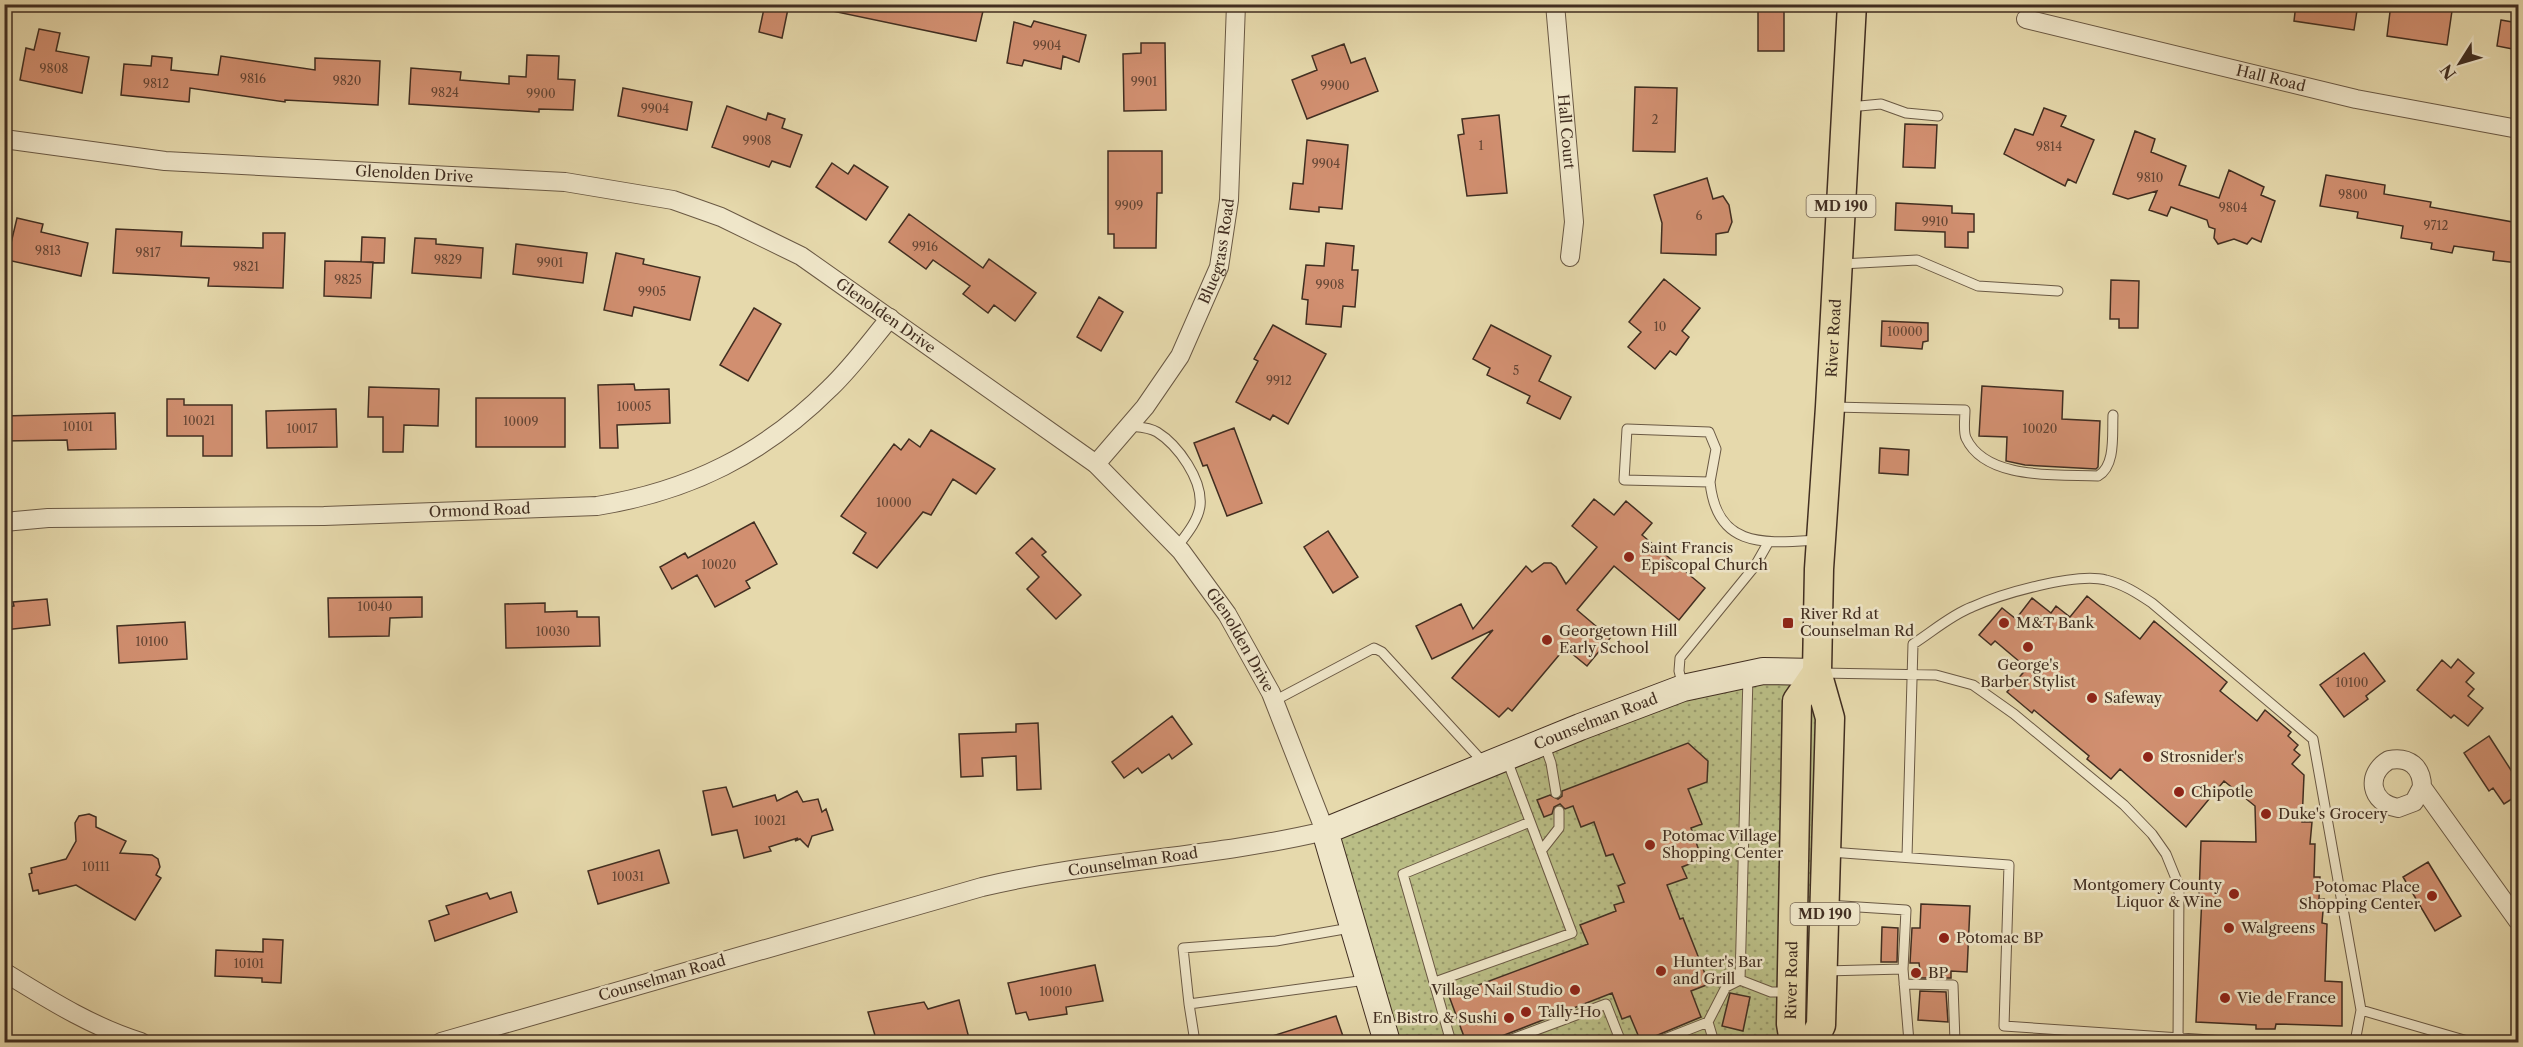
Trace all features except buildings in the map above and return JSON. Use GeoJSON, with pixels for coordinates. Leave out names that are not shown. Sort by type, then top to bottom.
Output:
{"type":"FeatureCollection","features":[{"type":"Feature","properties":{"kind":"main road","name":"River Road"},"geometry":{"type":"LineString","coordinates":[[1813,1042],[1821,1025],[1830,718],[1816,672],[1820,540],[1830,407],[1852,4]]}},
{"type":"Feature","properties":{"kind":"main road","name":"River Road"},"geometry":{"type":"LineString","coordinates":[[1794,1042],[1791,1024],[1791,992],[1797,701],[1816,672]]}},
{"type":"Feature","properties":{"kind":"street","name":"Bluegrass Road"},"geometry":{"type":"LineString","coordinates":[[1096,464],[1129,426],[1180,356],[1219,267],[1229,200],[1236,4]]}},
{"type":"Feature","properties":{"kind":"street","name":"Hall Court"},"geometry":{"type":"LineString","coordinates":[[1555,4],[1574,222],[1570,257]]}},
{"type":"Feature","properties":{"kind":"street","name":"Hall Road"},"geometry":{"type":"LineString","coordinates":[[2026,19],[2356,99],[2518,129]]}},
{"type":"Feature","properties":{"kind":"street","name":"Glenolden Drive"},"geometry":{"type":"LineString","coordinates":[[4,140],[165,161],[566,182],[673,201],[721,217],[801,256],[1096,464],[1177,547],[1227,614],[1274,700],[1325,831],[1387,1042]]}},
{"type":"Feature","properties":{"kind":"street","name":"Ormond Road"},"geometry":{"type":"LineString","coordinates":[[4,522],[48,518],[324,516],[562,508],[597,506],[640,499],[734,463],[785,429],[831,387],[890,318]]}},
{"type":"Feature","properties":{"kind":"street","name":"Counselman Road"},"geometry":{"type":"LineString","coordinates":[[441,1042],[982,887],[1033,875],[1105,864],[1272,844],[1325,831],[1683,688],[1762,671],[1816,672]]}},
{"type":"Feature","properties":{"kind":"street"},"geometry":{"type":"LineString","coordinates":[[2422,787],[2518,921]]}},
{"type":"Feature","properties":{"kind":"street"},"geometry":{"type":"LineString","coordinates":[[4,972],[58,1005],[117,1035],[141,1042]]}},
{"type":"Feature","properties":{"kind":"lane"},"geometry":{"type":"LineString","coordinates":[[1846,107],[1881,104],[1906,113],[1938,116]]}},
{"type":"Feature","properties":{"kind":"lane"},"geometry":{"type":"LineString","coordinates":[[1838,265],[1917,260],[1978,286],[2058,291]]}},
{"type":"Feature","properties":{"kind":"lane"},"geometry":{"type":"LineString","coordinates":[[1830,407],[1965,410],[1965,437],[1976,451],[2007,471],[2098,476],[2105,472],[2110,463],[2113,415]]}},
{"type":"Feature","properties":{"kind":"lane"},"geometry":{"type":"LineString","coordinates":[[1129,426],[1155,431],[1177,450],[1193,477],[1201,504],[1199,513],[1177,547]]}},
{"type":"Feature","properties":{"kind":"lane"},"geometry":{"type":"LineString","coordinates":[[1710,482],[1624,480],[1627,429],[1709,432],[1716,448],[1710,482],[1712,499],[1728,527],[1746,539],[1768,543],[1820,540]]}},
{"type":"Feature","properties":{"kind":"lane"},"geometry":{"type":"LineString","coordinates":[[1683,688],[1679,671],[1680,658],[1755,567],[1768,543]]}},
{"type":"Feature","properties":{"kind":"lane"},"geometry":{"type":"LineString","coordinates":[[1907,857],[1913,644],[1970,607],[2004,595],[2080,578],[2105,580],[2131,589],[2152,603],[2313,739],[2361,1010],[2355,1042]]}},
{"type":"Feature","properties":{"kind":"lane"},"geometry":{"type":"LineString","coordinates":[[1274,700],[1374,648],[1382,652],[1496,761],[1530,822],[1572,933],[1435,982]]}},
{"type":"Feature","properties":{"kind":"lane"},"geometry":{"type":"LineString","coordinates":[[1816,672],[1954,678],[1991,696],[2124,805],[2152,834],[2172,865],[2179,886],[2177,1040]]}},
{"type":"Feature","properties":{"kind":"lane"},"geometry":{"type":"LineString","coordinates":[[1740,980],[1748,674]]}},
{"type":"Feature","properties":{"kind":"lane"},"geometry":{"type":"LineString","coordinates":[[1543,742],[1551,763],[1556,793]]}},
{"type":"Feature","properties":{"kind":"lane"},"geometry":{"type":"LineString","coordinates":[[1541,852],[1559,828],[1559,811]]}},
{"type":"Feature","properties":{"kind":"lane"},"geometry":{"type":"LineString","coordinates":[[1451,1042],[1403,874],[1530,822]]}},
{"type":"Feature","properties":{"kind":"lane"},"geometry":{"type":"LineString","coordinates":[[1827,851],[2009,865],[2004,1026],[2177,1040],[2240,1042]]}},
{"type":"Feature","properties":{"kind":"lane"},"geometry":{"type":"LineString","coordinates":[[1825,905],[1906,910],[1903,969],[1909,1042]]}},
{"type":"Feature","properties":{"kind":"lane"},"geometry":{"type":"LineString","coordinates":[[1195,1042],[1183,948],[1275,941],[1353,928]]}},
{"type":"Feature","properties":{"kind":"lane"},"geometry":{"type":"LineString","coordinates":[[1822,971],[1903,969]]}},
{"type":"Feature","properties":{"kind":"lane"},"geometry":{"type":"LineString","coordinates":[[1189,1004],[1369,980]]}},
{"type":"Feature","properties":{"kind":"lane"},"geometry":{"type":"LineString","coordinates":[[1658,1042],[1708,1022],[1726,987],[1740,980],[1771,992],[1791,992]]}},
{"type":"Feature","properties":{"kind":"lane"},"geometry":{"type":"LineString","coordinates":[[1904,984],[1953,985],[1955,1042]]}},
{"type":"Feature","properties":{"kind":"lane"},"geometry":{"type":"LineString","coordinates":[[1504,1042],[1606,1004],[1621,1042]]}},
{"type":"Feature","properties":{"kind":"lane"},"geometry":{"type":"LineString","coordinates":[[2361,1010],[2471,1042]]}},
{"type":"Feature","properties":{"kind":"lane"},"geometry":{"type":"LineString","coordinates":[[1708,1022],[1714,1042]]}},
{"type":"Feature","properties":{"kind":"green space"},"geometry":{"type":"Polygon","coordinates":[[[1817,672],[1830,718],[1802,1042],[1387,1042],[1325,831],[1683,688],[1817,672]]]}},
{"type":"Feature","properties":{"kind":"place","name":"Saint Francis Episcopal Church"},"geometry":{"type":"Point","coordinates":[1629,557]}},
{"type":"Feature","properties":{"kind":"place","name":"River Rd at Counselman Rd"},"geometry":{"type":"Point","coordinates":[1788,623]}},
{"type":"Feature","properties":{"kind":"place","name":"M&T Bank"},"geometry":{"type":"Point","coordinates":[2004,623]}},
{"type":"Feature","properties":{"kind":"place","name":"Georgetown Hill Early School"},"geometry":{"type":"Point","coordinates":[1547,640]}},
{"type":"Feature","properties":{"kind":"place","name":"George's Barber Stylist"},"geometry":{"type":"Point","coordinates":[2028,647]}},
{"type":"Feature","properties":{"kind":"place","name":"Safeway"},"geometry":{"type":"Point","coordinates":[2092,698]}},
{"type":"Feature","properties":{"kind":"place","name":"Strosnider's"},"geometry":{"type":"Point","coordinates":[2148,757]}},
{"type":"Feature","properties":{"kind":"place","name":"Chipotle"},"geometry":{"type":"Point","coordinates":[2179,792]}},
{"type":"Feature","properties":{"kind":"place","name":"Duke's Grocery"},"geometry":{"type":"Point","coordinates":[2266,814]}},
{"type":"Feature","properties":{"kind":"place","name":"Potomac Village Shopping Center"},"geometry":{"type":"Point","coordinates":[1650,845]}},
{"type":"Feature","properties":{"kind":"place","name":"Montgomery County Liquor & Wine"},"geometry":{"type":"Point","coordinates":[2234,894]}},
{"type":"Feature","properties":{"kind":"place","name":"Potomac Place Shopping Center"},"geometry":{"type":"Point","coordinates":[2432,896]}},
{"type":"Feature","properties":{"kind":"place","name":"Walgreens"},"geometry":{"type":"Point","coordinates":[2229,928]}},
{"type":"Feature","properties":{"kind":"place","name":"Potomac BP"},"geometry":{"type":"Point","coordinates":[1944,938]}},
{"type":"Feature","properties":{"kind":"place","name":"Hunter's Bar and Grill"},"geometry":{"type":"Point","coordinates":[1661,971]}},
{"type":"Feature","properties":{"kind":"place","name":"BP"},"geometry":{"type":"Point","coordinates":[1916,973]}},
{"type":"Feature","properties":{"kind":"place","name":"Village Nail Studio"},"geometry":{"type":"Point","coordinates":[1575,990]}},
{"type":"Feature","properties":{"kind":"place","name":"Vie de France"},"geometry":{"type":"Point","coordinates":[2225,998]}},
{"type":"Feature","properties":{"kind":"place","name":"Tally-Ho"},"geometry":{"type":"Point","coordinates":[1526,1012]}},
{"type":"Feature","properties":{"kind":"place","name":"En Bistro & Sushi"},"geometry":{"type":"Point","coordinates":[1509,1018]}}]}
